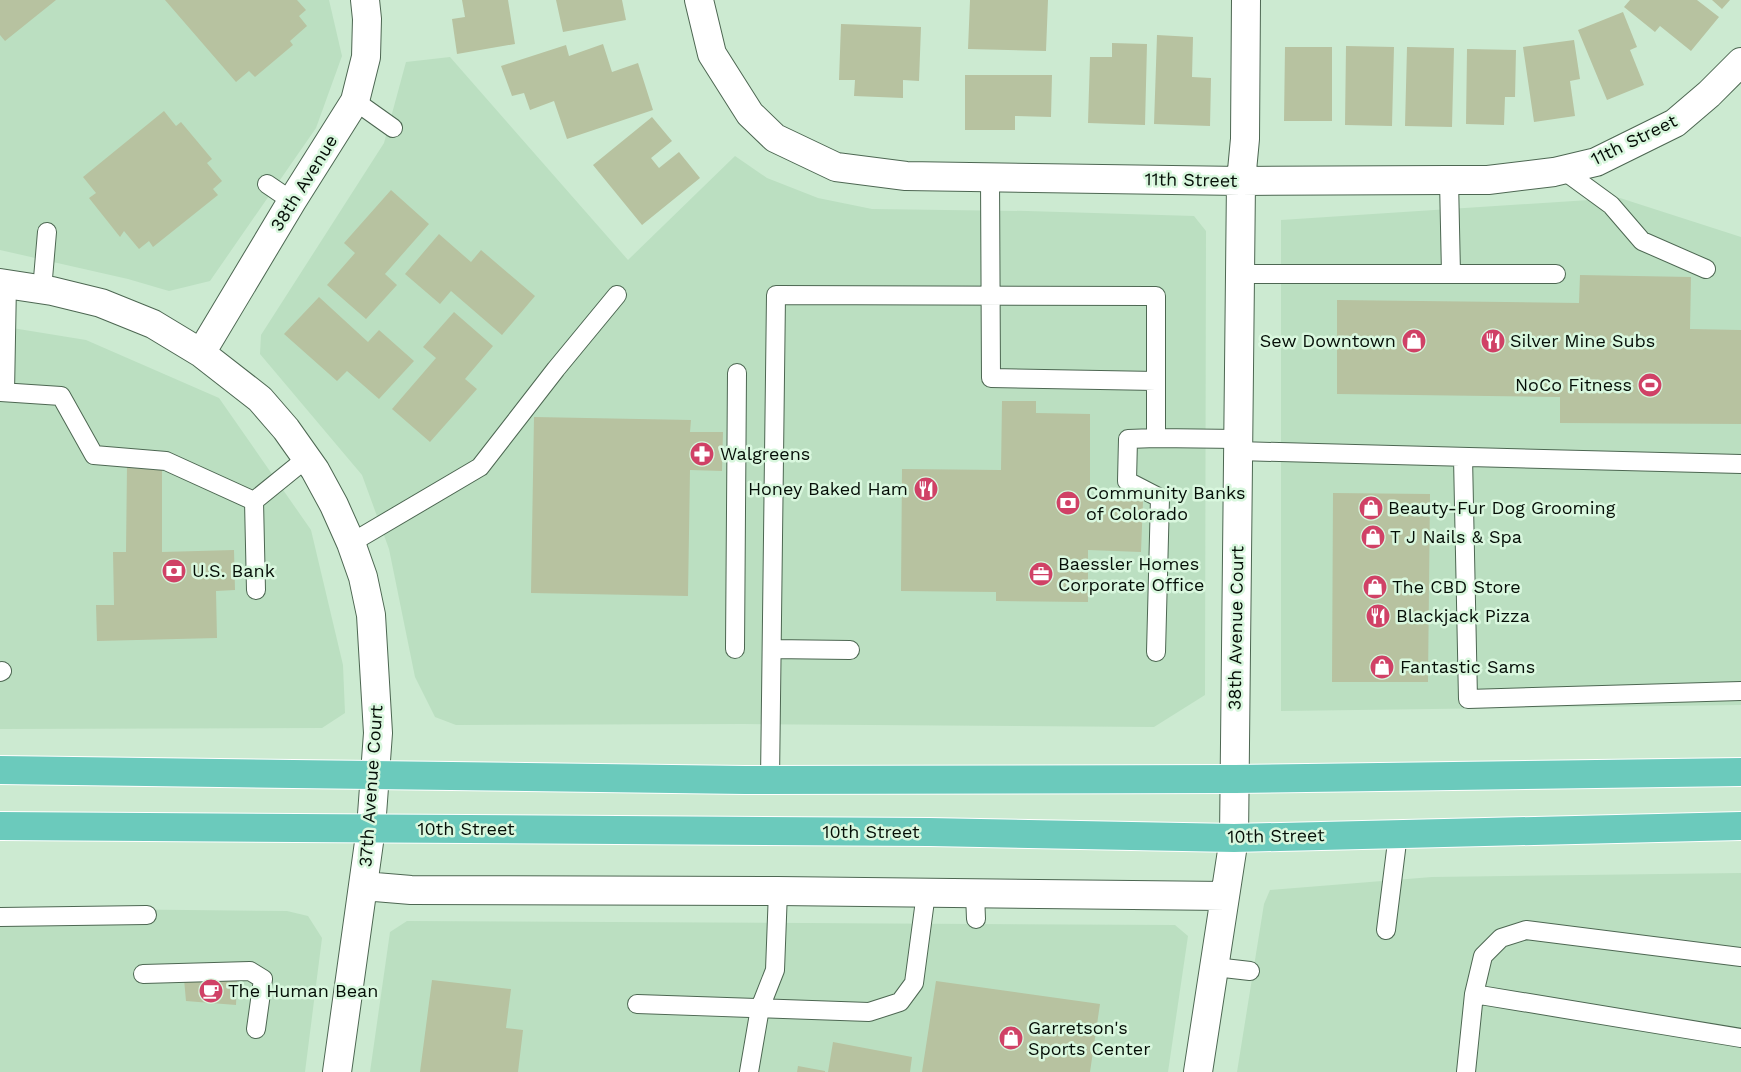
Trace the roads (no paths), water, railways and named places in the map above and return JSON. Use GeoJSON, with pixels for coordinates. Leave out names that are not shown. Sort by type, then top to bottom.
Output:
{"type":"FeatureCollection","features":[{"type":"Feature","properties":{"kind":"main road"},"geometry":{"type":"LineString","coordinates":[[0,770],[770,780],[1235,779],[1741,772]]}},
{"type":"Feature","properties":{"kind":"main road","name":"10th Street"},"geometry":{"type":"LineString","coordinates":[[0,826],[938,832],[1234,838],[1741,826]]}},
{"type":"Feature","properties":{"kind":"street","name":"38th Avenue"},"geometry":{"type":"LineString","coordinates":[[201,353],[292,200],[355,101],[366,57],[367,19],[365,0]]}},
{"type":"Feature","properties":{"kind":"street","name":"11th Street"},"geometry":{"type":"LineString","coordinates":[[699,0],[712,54],[750,114],[775,138],[836,167],[906,176],[1240,181],[1488,180],[1563,170],[1596,162],[1675,123],[1709,94],[1741,62]]}},
{"type":"Feature","properties":{"kind":"street","name":"38th Avenue Court"},"geometry":{"type":"LineString","coordinates":[[1198,1072],[1234,838],[1240,181],[1245,139],[1246,0]]}},
{"type":"Feature","properties":{"kind":"street","name":"37th Avenue Court"},"geometry":{"type":"LineString","coordinates":[[3,283],[101,303],[153,324],[201,353],[260,399],[286,429],[315,470],[331,498],[351,543],[364,577],[371,615],[378,728],[372,828],[337,1072]]}},
{"type":"Feature","properties":{"kind":"street"},"geometry":{"type":"LineString","coordinates":[[364,886],[411,890],[926,893],[976,906],[1225,896]]}},
{"type":"Feature","properties":{"kind":"lane"},"geometry":{"type":"LineString","coordinates":[[355,101],[393,128]]}},
{"type":"Feature","properties":{"kind":"lane"},"geometry":{"type":"LineString","coordinates":[[1563,170],[1611,205],[1642,241],[1706,269]]}},
{"type":"Feature","properties":{"kind":"lane"},"geometry":{"type":"LineString","coordinates":[[990,177],[991,378],[1156,381]]}},
{"type":"Feature","properties":{"kind":"lane"},"geometry":{"type":"LineString","coordinates":[[1449,180],[1450,274]]}},
{"type":"Feature","properties":{"kind":"lane"},"geometry":{"type":"LineString","coordinates":[[267,184],[292,200]]}},
{"type":"Feature","properties":{"kind":"lane"},"geometry":{"type":"LineString","coordinates":[[42,290],[47,232]]}},
{"type":"Feature","properties":{"kind":"lane"},"geometry":{"type":"LineString","coordinates":[[1240,274],[1556,274]]}},
{"type":"Feature","properties":{"kind":"lane"},"geometry":{"type":"LineString","coordinates":[[3,283],[2,392],[61,396],[94,455],[166,461],[254,501]]}},
{"type":"Feature","properties":{"kind":"lane"},"geometry":{"type":"LineString","coordinates":[[351,543],[480,467],[556,369],[617,295]]}},
{"type":"Feature","properties":{"kind":"lane"},"geometry":{"type":"LineString","coordinates":[[770,780],[776,296],[1156,296],[1156,438]]}},
{"type":"Feature","properties":{"kind":"lane"},"geometry":{"type":"LineString","coordinates":[[735,649],[737,372]]}},
{"type":"Feature","properties":{"kind":"lane"},"geometry":{"type":"LineString","coordinates":[[1156,652],[1160,498],[1127,481],[1128,439],[1156,438],[1238,445],[1463,457],[1741,464]]}},
{"type":"Feature","properties":{"kind":"lane"},"geometry":{"type":"LineString","coordinates":[[1463,457],[1468,699],[1741,691]]}},
{"type":"Feature","properties":{"kind":"lane"},"geometry":{"type":"LineString","coordinates":[[254,501],[307,458]]}},
{"type":"Feature","properties":{"kind":"lane"},"geometry":{"type":"LineString","coordinates":[[254,501],[256,590]]}},
{"type":"Feature","properties":{"kind":"lane"},"geometry":{"type":"LineString","coordinates":[[772,649],[850,650]]}},
{"type":"Feature","properties":{"kind":"lane"},"geometry":{"type":"LineString","coordinates":[[1386,930],[1398,834]]}},
{"type":"Feature","properties":{"kind":"lane"},"geometry":{"type":"LineString","coordinates":[[749,1072],[760,1008],[775,970],[778,891]]}},
{"type":"Feature","properties":{"kind":"lane"},"geometry":{"type":"LineString","coordinates":[[637,1004],[869,1012],[900,1002],[914,983],[926,893]]}},
{"type":"Feature","properties":{"kind":"lane"},"geometry":{"type":"LineString","coordinates":[[0,917],[147,916]]}},
{"type":"Feature","properties":{"kind":"lane"},"geometry":{"type":"LineString","coordinates":[[1467,1072],[1474,994],[1483,956],[1501,938],[1526,930],[1741,957]]}},
{"type":"Feature","properties":{"kind":"lane"},"geometry":{"type":"LineString","coordinates":[[1215,967],[1250,971]]}},
{"type":"Feature","properties":{"kind":"lane"},"geometry":{"type":"LineString","coordinates":[[143,974],[250,971],[263,979],[256,1029]]}},
{"type":"Feature","properties":{"kind":"lane"},"geometry":{"type":"LineString","coordinates":[[1474,994],[1741,1038]]}},
{"type":"Feature","properties":{"kind":"place","name":"Sew Downtown"},"geometry":{"type":"Point","coordinates":[1414,341]}},
{"type":"Feature","properties":{"kind":"place","name":"Silver Mine Subs"},"geometry":{"type":"Point","coordinates":[1493,341]}},
{"type":"Feature","properties":{"kind":"place","name":"NoCo Fitness"},"geometry":{"type":"Point","coordinates":[1650,385]}},
{"type":"Feature","properties":{"kind":"place","name":"Walgreens"},"geometry":{"type":"Point","coordinates":[702,454]}},
{"type":"Feature","properties":{"kind":"place","name":"Honey Baked Ham"},"geometry":{"type":"Point","coordinates":[926,489]}},
{"type":"Feature","properties":{"kind":"place","name":"Community Banks of Colorado"},"geometry":{"type":"Point","coordinates":[1068,503]}},
{"type":"Feature","properties":{"kind":"place","name":"Beauty-Fur Dog Grooming"},"geometry":{"type":"Point","coordinates":[1371,508]}},
{"type":"Feature","properties":{"kind":"place","name":"T J Nails & Spa"},"geometry":{"type":"Point","coordinates":[1373,537]}},
{"type":"Feature","properties":{"kind":"place","name":"U.S. Bank"},"geometry":{"type":"Point","coordinates":[174,571]}},
{"type":"Feature","properties":{"kind":"place","name":"Baessler Homes Corporate Office"},"geometry":{"type":"Point","coordinates":[1041,574]}},
{"type":"Feature","properties":{"kind":"place","name":"The CBD Store"},"geometry":{"type":"Point","coordinates":[1375,587]}},
{"type":"Feature","properties":{"kind":"place","name":"Blackjack Pizza"},"geometry":{"type":"Point","coordinates":[1378,616]}},
{"type":"Feature","properties":{"kind":"place","name":"Fantastic Sams"},"geometry":{"type":"Point","coordinates":[1382,667]}},
{"type":"Feature","properties":{"kind":"place","name":"The Human Bean"},"geometry":{"type":"Point","coordinates":[211,991]}},
{"type":"Feature","properties":{"kind":"place","name":"Garretson's Sports Center"},"geometry":{"type":"Point","coordinates":[1011,1038]}}]}
